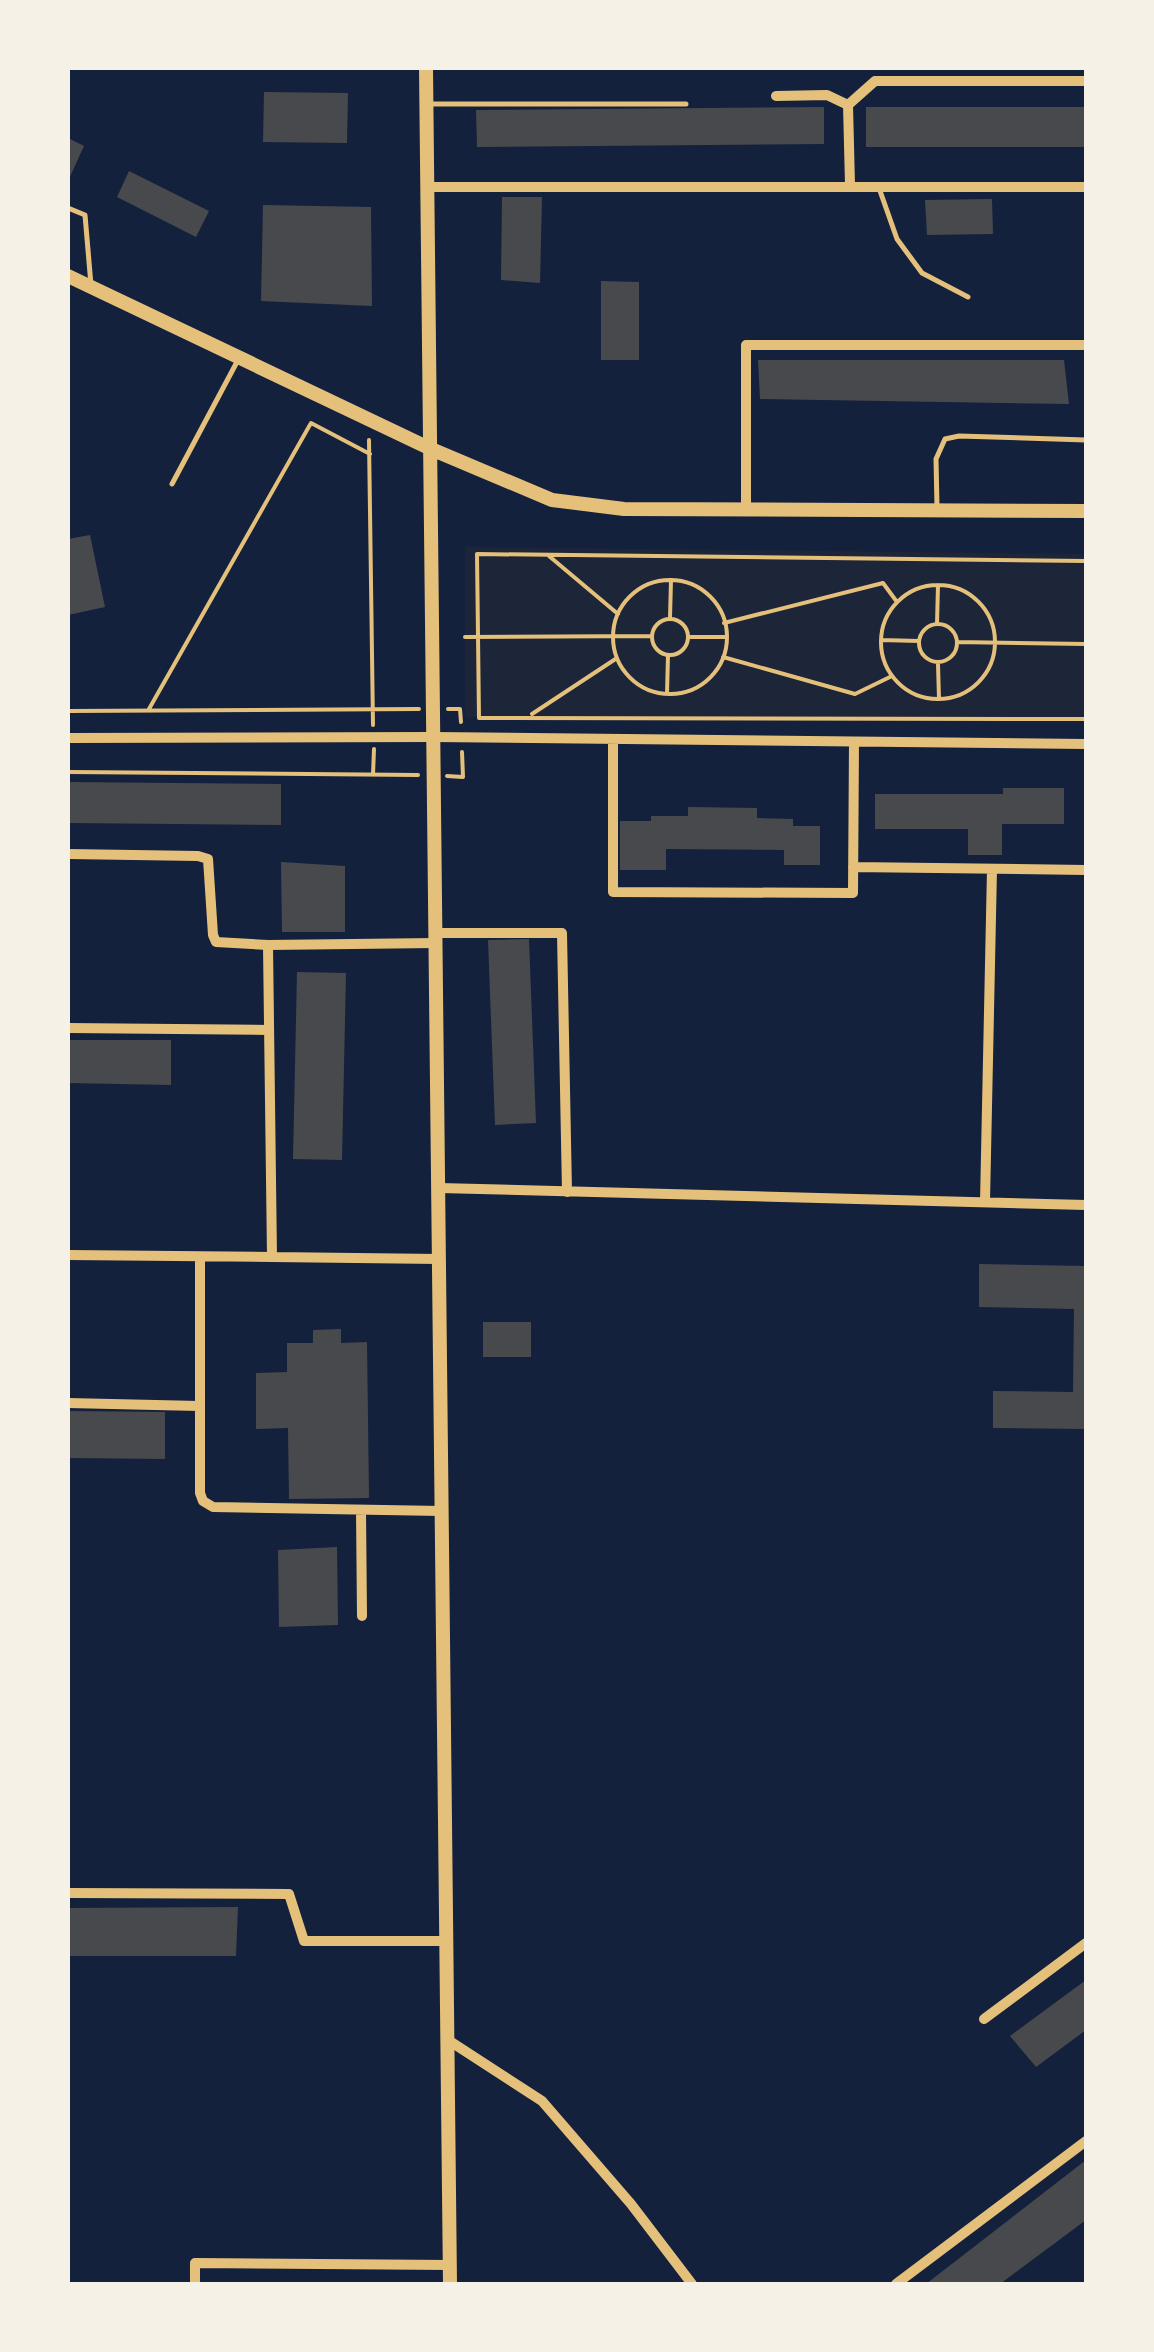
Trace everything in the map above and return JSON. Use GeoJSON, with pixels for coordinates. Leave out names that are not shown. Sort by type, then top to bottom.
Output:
{"type":"FeatureCollection","features":[{"type":"Feature","properties":{"kind":"street"},"geometry":{"type":"LineString","coordinates":[[426,68],[450,2284]]}},
{"type":"Feature","properties":{"kind":"street"},"geometry":{"type":"LineString","coordinates":[[874,68],[875,81]]}},
{"type":"Feature","properties":{"kind":"street"},"geometry":{"type":"LineString","coordinates":[[850,185],[848,105],[875,81],[1086,81]]}},
{"type":"Feature","properties":{"kind":"street"},"geometry":{"type":"LineString","coordinates":[[776,96],[827,96],[848,105]]}},
{"type":"Feature","properties":{"kind":"street"},"geometry":{"type":"LineString","coordinates":[[427,187],[1086,187]]}},
{"type":"Feature","properties":{"kind":"street"},"geometry":{"type":"LineString","coordinates":[[68,276],[431,449],[552,500],[624,508],[1086,511]]}},
{"type":"Feature","properties":{"kind":"street"},"geometry":{"type":"LineString","coordinates":[[746,509],[746,345],[1086,345]]}},
{"type":"Feature","properties":{"kind":"street"},"geometry":{"type":"LineString","coordinates":[[68,738],[434,737],[1086,744]]}},
{"type":"Feature","properties":{"kind":"street"},"geometry":{"type":"LineString","coordinates":[[613,739],[614,892],[854,893],[854,742]]}},
{"type":"Feature","properties":{"kind":"street"},"geometry":{"type":"LineString","coordinates":[[68,854],[208,859],[216,942],[268,944],[562,933],[567,1192]]}},
{"type":"Feature","properties":{"kind":"street"},"geometry":{"type":"LineString","coordinates":[[854,867],[1086,870]]}},
{"type":"Feature","properties":{"kind":"street"},"geometry":{"type":"LineString","coordinates":[[985,1202],[992,869]]}},
{"type":"Feature","properties":{"kind":"street"},"geometry":{"type":"LineString","coordinates":[[268,944],[272,1257]]}},
{"type":"Feature","properties":{"kind":"street"},"geometry":{"type":"LineString","coordinates":[[68,1028],[269,1030]]}},
{"type":"Feature","properties":{"kind":"street"},"geometry":{"type":"LineString","coordinates":[[438,1188],[1086,1205]]}},
{"type":"Feature","properties":{"kind":"street"},"geometry":{"type":"LineString","coordinates":[[68,1255],[439,1259]]}},
{"type":"Feature","properties":{"kind":"street"},"geometry":{"type":"LineString","coordinates":[[200,1257],[198,1406],[203,1502],[213,1507],[441,1511]]}},
{"type":"Feature","properties":{"kind":"street"},"geometry":{"type":"LineString","coordinates":[[68,1403],[198,1406]]}},
{"type":"Feature","properties":{"kind":"street"},"geometry":{"type":"LineString","coordinates":[[361,1510],[362,1616]]}},
{"type":"Feature","properties":{"kind":"street"},"geometry":{"type":"LineString","coordinates":[[68,1894],[289,1894],[304,1941],[446,1941]]}},
{"type":"Feature","properties":{"kind":"street"},"geometry":{"type":"LineString","coordinates":[[984,2019],[1086,1943]]}},
{"type":"Feature","properties":{"kind":"street"},"geometry":{"type":"LineString","coordinates":[[448,2040],[542,2101],[631,2204],[692,2284]]}},
{"type":"Feature","properties":{"kind":"street"},"geometry":{"type":"LineString","coordinates":[[896,2284],[1086,2141]]}},
{"type":"Feature","properties":{"kind":"street"},"geometry":{"type":"LineString","coordinates":[[195,2284],[195,2263],[450,2265]]}},
{"type":"Feature","properties":{"kind":"lane"},"geometry":{"type":"LineString","coordinates":[[426,104],[686,104]]}},
{"type":"Feature","properties":{"kind":"lane"},"geometry":{"type":"LineString","coordinates":[[878,186],[896,239],[922,273],[968,297]]}},
{"type":"Feature","properties":{"kind":"lane"},"geometry":{"type":"LineString","coordinates":[[68,208],[86,216],[92,288]]}},
{"type":"Feature","properties":{"kind":"lane"},"geometry":{"type":"LineString","coordinates":[[172,484],[239,358]]}},
{"type":"Feature","properties":{"kind":"lane"},"geometry":{"type":"LineString","coordinates":[[938,510],[936,459],[945,439],[960,436],[1086,440]]}},
{"type":"Feature","properties":{"kind":"path"},"geometry":{"type":"LineString","coordinates":[[148,710],[310,423],[370,454],[373,775]]}},
{"type":"Feature","properties":{"kind":"path"},"geometry":{"type":"LineString","coordinates":[[1086,561],[477,554],[480,718],[1086,719]]}},
{"type":"Feature","properties":{"kind":"path"},"geometry":{"type":"LineString","coordinates":[[548,555],[618,614]]}},
{"type":"Feature","properties":{"kind":"path"},"geometry":{"type":"LineString","coordinates":[[670,580],[670,618]]}},
{"type":"Feature","properties":{"kind":"path"},"geometry":{"type":"LineString","coordinates":[[670,580],[692,584],[708,595],[720,611],[726,638],[722,657],[706,682],[689,691],[667,694],[635,683],[617,658],[612,636],[618,614],[638,590],[670,580]]}},
{"type":"Feature","properties":{"kind":"path"},"geometry":{"type":"LineString","coordinates":[[724,623],[884,583],[898,602]]}},
{"type":"Feature","properties":{"kind":"path"},"geometry":{"type":"LineString","coordinates":[[938,585],[938,624]]}},
{"type":"Feature","properties":{"kind":"path"},"geometry":{"type":"LineString","coordinates":[[938,585],[957,588],[974,598],[986,612],[995,642],[990,666],[980,682],[964,693],[938,699],[910,692],[892,676],[885,664],[881,640],[882,628],[898,602],[920,588],[938,585]]}},
{"type":"Feature","properties":{"kind":"path"},"geometry":{"type":"LineString","coordinates":[[670,618],[680,622],[688,638],[684,648],[668,655],[657,650],[652,636],[658,622],[670,618]]}},
{"type":"Feature","properties":{"kind":"path"},"geometry":{"type":"LineString","coordinates":[[938,624],[950,628],[956,642],[952,656],[938,662],[923,656],[919,641],[926,628],[938,624]]}},
{"type":"Feature","properties":{"kind":"path"},"geometry":{"type":"LineString","coordinates":[[465,637],[652,636]]}},
{"type":"Feature","properties":{"kind":"path"},"geometry":{"type":"LineString","coordinates":[[688,638],[726,638]]}},
{"type":"Feature","properties":{"kind":"path"},"geometry":{"type":"LineString","coordinates":[[881,640],[919,641]]}},
{"type":"Feature","properties":{"kind":"path"},"geometry":{"type":"LineString","coordinates":[[956,642],[1086,644]]}},
{"type":"Feature","properties":{"kind":"path"},"geometry":{"type":"LineString","coordinates":[[667,694],[668,655]]}},
{"type":"Feature","properties":{"kind":"path"},"geometry":{"type":"LineString","coordinates":[[722,657],[855,694],[892,676]]}},
{"type":"Feature","properties":{"kind":"path"},"geometry":{"type":"LineString","coordinates":[[532,714],[617,658]]}},
{"type":"Feature","properties":{"kind":"path"},"geometry":{"type":"LineString","coordinates":[[938,662],[938,699]]}},
{"type":"Feature","properties":{"kind":"path"},"geometry":{"type":"LineString","coordinates":[[68,711],[460,708],[463,777],[68,772]]}},
{"type":"Feature","properties":{"kind":"shaded area"},"geometry":{"type":"Polygon","coordinates":[[[465,547],[1086,554],[1086,719],[465,717],[465,547]]]}},
{"type":"Feature","properties":{"kind":"building"},"geometry":{"type":"Polygon","coordinates":[[[264,92],[348,93],[347,143],[263,142],[264,92]]]}},
{"type":"Feature","properties":{"kind":"building"},"geometry":{"type":"Polygon","coordinates":[[[824,107],[824,144],[477,147],[476,110],[824,107]]]}},
{"type":"Feature","properties":{"kind":"building"},"geometry":{"type":"Polygon","coordinates":[[[866,107],[1086,107],[1086,147],[866,147],[866,107]]]}},
{"type":"Feature","properties":{"kind":"building"},"geometry":{"type":"Polygon","coordinates":[[[68,138],[84,146],[68,181],[68,138]]]}},
{"type":"Feature","properties":{"kind":"building"},"geometry":{"type":"Polygon","coordinates":[[[129,171],[209,211],[196,237],[117,197],[129,171]]]}},
{"type":"Feature","properties":{"kind":"building"},"geometry":{"type":"Polygon","coordinates":[[[502,197],[542,197],[540,283],[501,280],[502,197]]]}},
{"type":"Feature","properties":{"kind":"building"},"geometry":{"type":"Polygon","coordinates":[[[992,199],[993,234],[927,235],[925,200],[992,199]]]}},
{"type":"Feature","properties":{"kind":"building"},"geometry":{"type":"Polygon","coordinates":[[[263,205],[371,207],[372,306],[261,301],[263,205]]]}},
{"type":"Feature","properties":{"kind":"building"},"geometry":{"type":"Polygon","coordinates":[[[601,281],[639,282],[639,360],[601,360],[601,281]]]}},
{"type":"Feature","properties":{"kind":"building"},"geometry":{"type":"Polygon","coordinates":[[[758,360],[1064,360],[1069,404],[760,399],[758,360]]]}},
{"type":"Feature","properties":{"kind":"building"},"geometry":{"type":"Polygon","coordinates":[[[90,535],[105,607],[68,615],[68,539],[90,535]]]}},
{"type":"Feature","properties":{"kind":"building"},"geometry":{"type":"Polygon","coordinates":[[[68,782],[281,784],[281,825],[68,823],[68,782]]]}},
{"type":"Feature","properties":{"kind":"building"},"geometry":{"type":"Polygon","coordinates":[[[1003,788],[1064,788],[1064,824],[1002,824],[1002,855],[968,855],[968,829],[875,829],[875,794],[1003,794],[1003,788]]]}},
{"type":"Feature","properties":{"kind":"building"},"geometry":{"type":"Polygon","coordinates":[[[688,807],[757,808],[757,818],[793,819],[793,826],[820,826],[820,865],[784,865],[784,850],[666,849],[666,870],[620,870],[620,821],[688,816],[688,807]]]}},
{"type":"Feature","properties":{"kind":"building"},"geometry":{"type":"Polygon","coordinates":[[[281,862],[345,866],[345,932],[282,932],[281,862]]]}},
{"type":"Feature","properties":{"kind":"building"},"geometry":{"type":"Polygon","coordinates":[[[529,939],[536,1123],[495,1125],[488,940],[529,939]]]}},
{"type":"Feature","properties":{"kind":"building"},"geometry":{"type":"Polygon","coordinates":[[[297,972],[346,973],[342,1160],[293,1159],[297,972]]]}},
{"type":"Feature","properties":{"kind":"building"},"geometry":{"type":"Polygon","coordinates":[[[68,1040],[171,1040],[171,1085],[68,1083],[68,1040]]]}},
{"type":"Feature","properties":{"kind":"building"},"geometry":{"type":"Polygon","coordinates":[[[979,1264],[1086,1266],[1086,1429],[993,1428],[993,1391],[1073,1392],[1074,1309],[979,1307],[979,1264]]]}},
{"type":"Feature","properties":{"kind":"building"},"geometry":{"type":"Polygon","coordinates":[[[483,1322],[531,1322],[531,1357],[483,1357],[483,1322]]]}},
{"type":"Feature","properties":{"kind":"building"},"geometry":{"type":"Polygon","coordinates":[[[341,1329],[341,1343],[367,1342],[369,1498],[289,1499],[288,1428],[256,1429],[256,1373],[287,1372],[287,1343],[313,1343],[313,1330],[341,1329]]]}},
{"type":"Feature","properties":{"kind":"building"},"geometry":{"type":"Polygon","coordinates":[[[68,1411],[165,1412],[165,1459],[68,1458],[68,1411]]]}},
{"type":"Feature","properties":{"kind":"building"},"geometry":{"type":"Polygon","coordinates":[[[337,1547],[338,1625],[279,1627],[278,1550],[337,1547]]]}},
{"type":"Feature","properties":{"kind":"building"},"geometry":{"type":"Polygon","coordinates":[[[238,1907],[236,1956],[68,1956],[68,1908],[238,1907]]]}},
{"type":"Feature","properties":{"kind":"building"},"geometry":{"type":"Polygon","coordinates":[[[1086,1980],[1086,2030],[1036,2067],[1010,2036],[1086,1980]]]}},
{"type":"Feature","properties":{"kind":"building"},"geometry":{"type":"Polygon","coordinates":[[[1086,2160],[1086,2220],[1000,2284],[926,2284],[1086,2160]]]}}]}
